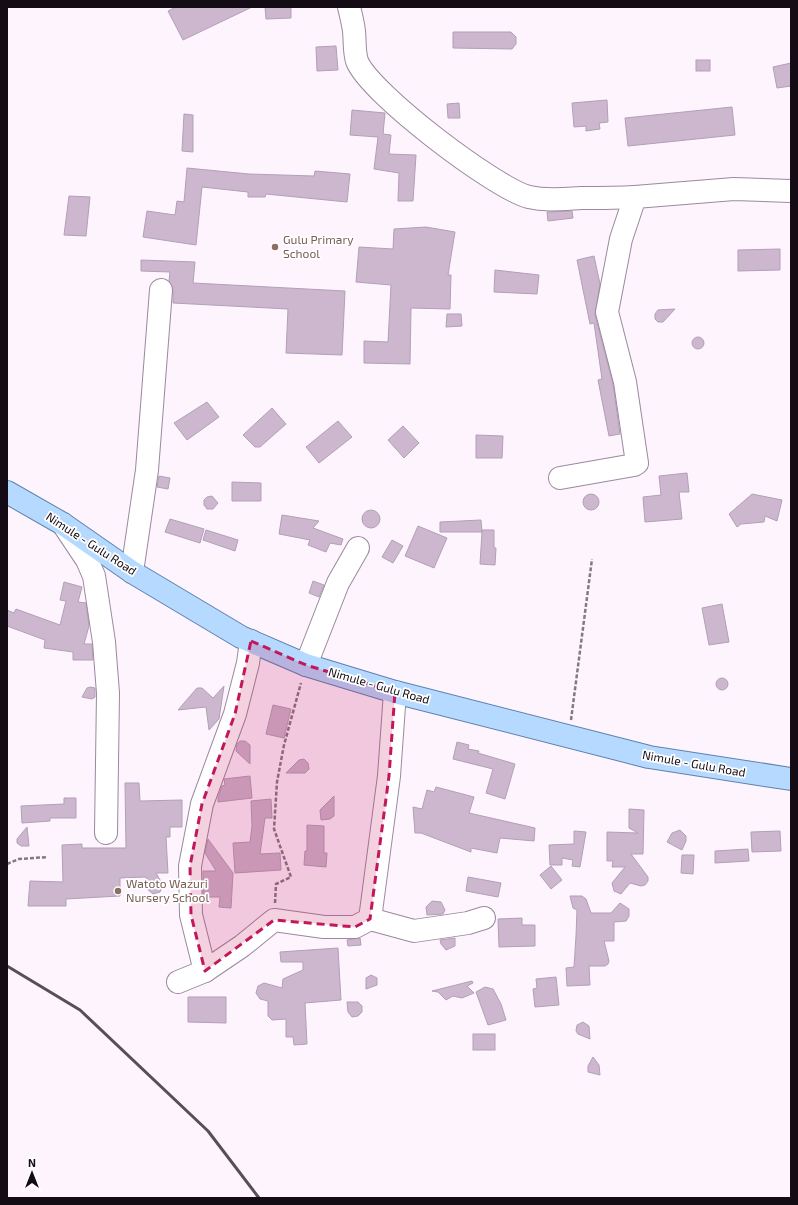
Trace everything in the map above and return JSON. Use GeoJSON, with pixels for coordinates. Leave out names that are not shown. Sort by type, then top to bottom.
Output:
{"type":"FeatureCollection","features":[{"type":"Feature","properties":{"kind":"main road","name":"Nimule - Gulu Road"},"geometry":{"type":"LineString","coordinates":[[7,492],[63,524],[132,572],[241,638],[306,665],[395,692],[569,738],[649,757],[791,779]]}},
{"type":"Feature","properties":{"kind":"street"},"geometry":{"type":"LineString","coordinates":[[349,7],[354,30],[357,60],[362,70],[388,99],[434,138],[518,194],[531,198],[559,200],[635,197],[734,189],[791,191]]}},
{"type":"Feature","properties":{"kind":"street"},"geometry":{"type":"LineString","coordinates":[[560,478],[578,476],[634,465],[637,463],[626,382],[618,357],[613,329],[607,312],[621,239],[635,197]]}},
{"type":"Feature","properties":{"kind":"street"},"geometry":{"type":"LineString","coordinates":[[132,572],[147,470],[161,290]]}},
{"type":"Feature","properties":{"kind":"street"},"geometry":{"type":"LineString","coordinates":[[63,524],[87,560],[94,576],[102,627],[108,693],[106,833]]}},
{"type":"Feature","properties":{"kind":"street"},"geometry":{"type":"LineString","coordinates":[[306,665],[338,583],[358,548]]}},
{"type":"Feature","properties":{"kind":"street"},"geometry":{"type":"LineString","coordinates":[[204,971],[191,915],[192,859],[202,804],[235,714],[248,663],[251,641]]}},
{"type":"Feature","properties":{"kind":"street"},"geometry":{"type":"LineString","coordinates":[[370,919],[389,776],[395,692]]}},
{"type":"Feature","properties":{"kind":"street"},"geometry":{"type":"LineString","coordinates":[[178,982],[204,971],[242,946],[274,920],[324,927],[355,927],[370,919],[414,931],[468,923],[484,918]]}},
{"type":"Feature","properties":{"kind":"path"},"geometry":{"type":"LineString","coordinates":[[569,738],[592,560]]}},
{"type":"Feature","properties":{"kind":"path"},"geometry":{"type":"LineString","coordinates":[[274,920],[276,884],[291,877],[274,829],[276,782],[284,745],[306,665]]}},
{"type":"Feature","properties":{"kind":"path"},"geometry":{"type":"LineString","coordinates":[[7,864],[19,859],[48,858]]}},
{"type":"Feature","properties":{"kind":"highlighted area"},"geometry":{"type":"Polygon","coordinates":[[[251,641],[306,665],[395,692],[389,776],[370,919],[355,927],[274,920],[205,971],[191,915],[190,866],[202,804],[235,714],[251,641]]]}},
{"type":"Feature","properties":{"kind":"building"},"geometry":{"type":"Polygon","coordinates":[[[176,7],[252,7],[183,40],[168,11],[176,7]]]}},
{"type":"Feature","properties":{"kind":"building"},"geometry":{"type":"Polygon","coordinates":[[[265,7],[291,7],[291,18],[266,19],[265,7]]]}},
{"type":"Feature","properties":{"kind":"building"},"geometry":{"type":"Polygon","coordinates":[[[453,32],[511,32],[516,37],[516,44],[512,49],[453,48],[453,32]]]}},
{"type":"Feature","properties":{"kind":"building"},"geometry":{"type":"Polygon","coordinates":[[[336,46],[338,70],[317,71],[316,47],[336,46]]]}},
{"type":"Feature","properties":{"kind":"building"},"geometry":{"type":"Polygon","coordinates":[[[696,60],[710,60],[710,71],[696,71],[696,60]]]}},
{"type":"Feature","properties":{"kind":"building"},"geometry":{"type":"Polygon","coordinates":[[[791,63],[791,86],[777,88],[773,67],[791,63]]]}},
{"type":"Feature","properties":{"kind":"building"},"geometry":{"type":"Polygon","coordinates":[[[607,100],[608,122],[599,123],[600,129],[586,131],[586,126],[574,127],[572,103],[607,100]]]}},
{"type":"Feature","properties":{"kind":"building"},"geometry":{"type":"Polygon","coordinates":[[[459,103],[460,118],[448,118],[447,104],[459,103]]]}},
{"type":"Feature","properties":{"kind":"building"},"geometry":{"type":"Polygon","coordinates":[[[732,107],[735,135],[628,146],[625,118],[732,107]]]}},
{"type":"Feature","properties":{"kind":"building"},"geometry":{"type":"Polygon","coordinates":[[[352,110],[385,113],[383,134],[391,135],[389,154],[416,155],[413,201],[398,201],[399,173],[374,169],[378,137],[350,135],[352,110]]]}},
{"type":"Feature","properties":{"kind":"building"},"geometry":{"type":"Polygon","coordinates":[[[184,114],[193,115],[193,152],[182,151],[184,114]]]}},
{"type":"Feature","properties":{"kind":"building"},"geometry":{"type":"Polygon","coordinates":[[[187,168],[249,174],[314,176],[315,171],[350,174],[347,202],[266,194],[265,197],[248,197],[248,192],[202,187],[196,245],[143,237],[147,211],[175,215],[177,201],[184,202],[187,168]]]}},
{"type":"Feature","properties":{"kind":"building"},"geometry":{"type":"Polygon","coordinates":[[[69,196],[90,197],[86,236],[64,235],[69,196]]]}},
{"type":"Feature","properties":{"kind":"building"},"geometry":{"type":"Polygon","coordinates":[[[572,211],[573,218],[548,221],[547,212],[572,211]]]}},
{"type":"Feature","properties":{"kind":"building"},"geometry":{"type":"Polygon","coordinates":[[[426,227],[455,232],[448,275],[451,275],[450,309],[411,308],[410,364],[364,363],[364,341],[388,342],[391,285],[356,282],[359,247],[393,249],[394,229],[426,227]]]}},
{"type":"Feature","properties":{"kind":"building"},"geometry":{"type":"Polygon","coordinates":[[[780,249],[780,270],[738,271],[738,250],[780,249]]]}},
{"type":"Feature","properties":{"kind":"building"},"geometry":{"type":"Polygon","coordinates":[[[594,256],[600,284],[595,315],[613,384],[620,434],[609,436],[598,380],[602,379],[594,323],[590,324],[577,260],[594,256]]]}},
{"type":"Feature","properties":{"kind":"building"},"geometry":{"type":"Polygon","coordinates":[[[141,260],[195,262],[193,283],[345,291],[342,355],[286,353],[288,309],[173,303],[173,291],[169,281],[170,272],[141,271],[141,260]]]}},
{"type":"Feature","properties":{"kind":"building"},"geometry":{"type":"Polygon","coordinates":[[[495,270],[539,275],[537,294],[494,292],[495,270]]]}},
{"type":"Feature","properties":{"kind":"building"},"geometry":{"type":"Polygon","coordinates":[[[675,309],[663,322],[658,322],[655,319],[655,314],[658,310],[675,309]]]}},
{"type":"Feature","properties":{"kind":"building"},"geometry":{"type":"Polygon","coordinates":[[[447,314],[461,314],[462,326],[446,327],[447,314]]]}},
{"type":"Feature","properties":{"kind":"building"},"geometry":{"type":"Polygon","coordinates":[[[696,337],[700,337],[704,343],[700,349],[696,349],[692,345],[692,341],[696,337]]]}},
{"type":"Feature","properties":{"kind":"building"},"geometry":{"type":"Polygon","coordinates":[[[207,402],[219,417],[187,440],[174,423],[207,402]]]}},
{"type":"Feature","properties":{"kind":"building"},"geometry":{"type":"Polygon","coordinates":[[[272,408],[286,424],[260,447],[255,447],[243,435],[272,408]]]}},
{"type":"Feature","properties":{"kind":"building"},"geometry":{"type":"Polygon","coordinates":[[[338,421],[352,437],[319,463],[306,447],[338,421]]]}},
{"type":"Feature","properties":{"kind":"building"},"geometry":{"type":"Polygon","coordinates":[[[403,426],[419,443],[404,458],[388,440],[403,426]]]}},
{"type":"Feature","properties":{"kind":"building"},"geometry":{"type":"Polygon","coordinates":[[[476,435],[503,436],[502,458],[476,458],[476,435]]]}},
{"type":"Feature","properties":{"kind":"building"},"geometry":{"type":"Polygon","coordinates":[[[687,473],[689,492],[679,492],[682,519],[645,522],[643,497],[661,495],[659,476],[687,473]]]}},
{"type":"Feature","properties":{"kind":"building"},"geometry":{"type":"Polygon","coordinates":[[[159,476],[170,478],[168,489],[157,487],[159,476]]]}},
{"type":"Feature","properties":{"kind":"building"},"geometry":{"type":"Polygon","coordinates":[[[232,482],[261,483],[261,501],[232,501],[232,482]]]}},
{"type":"Feature","properties":{"kind":"building"},"geometry":{"type":"Polygon","coordinates":[[[591,494],[598,499],[599,502],[594,509],[591,510],[584,505],[583,502],[588,495],[591,494]]]}},
{"type":"Feature","properties":{"kind":"building"},"geometry":{"type":"Polygon","coordinates":[[[752,494],[782,500],[777,521],[765,516],[764,522],[741,524],[737,527],[729,514],[752,494]]]}},
{"type":"Feature","properties":{"kind":"building"},"geometry":{"type":"Polygon","coordinates":[[[212,496],[218,503],[213,509],[207,509],[204,505],[204,500],[207,497],[212,496]]]}},
{"type":"Feature","properties":{"kind":"building"},"geometry":{"type":"Polygon","coordinates":[[[371,510],[377,513],[380,519],[377,525],[371,528],[365,525],[362,519],[365,513],[371,510]]]}},
{"type":"Feature","properties":{"kind":"building"},"geometry":{"type":"Polygon","coordinates":[[[282,515],[319,521],[313,528],[343,539],[341,545],[330,543],[326,552],[308,545],[310,540],[279,534],[282,515]]]}},
{"type":"Feature","properties":{"kind":"building"},"geometry":{"type":"Polygon","coordinates":[[[170,519],[204,529],[200,543],[165,532],[170,519]]]}},
{"type":"Feature","properties":{"kind":"building"},"geometry":{"type":"Polygon","coordinates":[[[481,520],[482,532],[440,532],[440,522],[481,520]]]}},
{"type":"Feature","properties":{"kind":"building"},"geometry":{"type":"Polygon","coordinates":[[[418,526],[447,538],[434,568],[405,556],[418,526]]]}},
{"type":"Feature","properties":{"kind":"building"},"geometry":{"type":"Polygon","coordinates":[[[206,530],[238,540],[235,551],[203,540],[206,530]]]}},
{"type":"Feature","properties":{"kind":"building"},"geometry":{"type":"Polygon","coordinates":[[[482,530],[494,530],[494,548],[496,548],[495,565],[480,564],[482,530]]]}},
{"type":"Feature","properties":{"kind":"building"},"geometry":{"type":"Polygon","coordinates":[[[392,540],[403,546],[393,563],[382,557],[392,540]]]}},
{"type":"Feature","properties":{"kind":"building"},"geometry":{"type":"Polygon","coordinates":[[[313,581],[324,585],[319,597],[309,593],[313,581]]]}},
{"type":"Feature","properties":{"kind":"building"},"geometry":{"type":"Polygon","coordinates":[[[64,582],[82,587],[78,602],[86,603],[89,626],[84,644],[92,644],[93,660],[73,660],[73,652],[44,648],[45,640],[7,626],[7,610],[14,613],[16,609],[60,625],[66,601],[60,600],[64,582]]]}},
{"type":"Feature","properties":{"kind":"building"},"geometry":{"type":"Polygon","coordinates":[[[722,604],[729,642],[709,645],[702,608],[722,604]]]}},
{"type":"Feature","properties":{"kind":"building"},"geometry":{"type":"Polygon","coordinates":[[[720,678],[724,678],[728,684],[724,690],[720,690],[716,686],[716,682],[720,678]]]}},
{"type":"Feature","properties":{"kind":"building"},"geometry":{"type":"Polygon","coordinates":[[[224,686],[219,719],[209,730],[206,707],[178,710],[197,688],[202,688],[213,698],[224,686]]]}},
{"type":"Feature","properties":{"kind":"building"},"geometry":{"type":"Polygon","coordinates":[[[87,688],[95,688],[95,697],[92,699],[82,697],[87,688]]]}},
{"type":"Feature","properties":{"kind":"building"},"geometry":{"type":"Polygon","coordinates":[[[273,705],[291,709],[284,738],[266,734],[273,705]]]}},
{"type":"Feature","properties":{"kind":"building"},"geometry":{"type":"Polygon","coordinates":[[[240,741],[245,741],[250,745],[250,764],[236,751],[237,744],[240,741]]]}},
{"type":"Feature","properties":{"kind":"building"},"geometry":{"type":"Polygon","coordinates":[[[457,742],[469,745],[468,749],[479,751],[478,753],[515,764],[505,799],[486,793],[493,769],[453,759],[457,742]]]}},
{"type":"Feature","properties":{"kind":"building"},"geometry":{"type":"Polygon","coordinates":[[[304,759],[308,763],[309,769],[305,773],[286,773],[299,760],[304,759]]]}},
{"type":"Feature","properties":{"kind":"building"},"geometry":{"type":"Polygon","coordinates":[[[250,776],[252,798],[218,802],[222,786],[225,785],[224,779],[250,776]]]}},
{"type":"Feature","properties":{"kind":"building"},"geometry":{"type":"Polygon","coordinates":[[[125,783],[139,783],[140,801],[182,800],[182,827],[170,827],[170,837],[166,837],[168,873],[156,873],[163,885],[160,892],[153,894],[147,889],[146,877],[120,878],[120,896],[66,899],[66,906],[28,906],[30,881],[63,882],[62,845],[82,844],[82,848],[126,848],[125,783]]]}},
{"type":"Feature","properties":{"kind":"building"},"geometry":{"type":"Polygon","coordinates":[[[436,787],[474,797],[469,813],[535,828],[534,841],[500,838],[497,853],[471,848],[471,852],[421,833],[415,833],[413,807],[422,809],[427,790],[434,792],[436,787]]]}},
{"type":"Feature","properties":{"kind":"building"},"geometry":{"type":"Polygon","coordinates":[[[334,796],[334,816],[330,819],[321,820],[320,810],[334,796]]]}},
{"type":"Feature","properties":{"kind":"building"},"geometry":{"type":"Polygon","coordinates":[[[64,798],[76,798],[76,818],[50,818],[50,821],[22,823],[21,806],[64,804],[64,798]]]}},
{"type":"Feature","properties":{"kind":"building"},"geometry":{"type":"Polygon","coordinates":[[[271,799],[272,818],[265,818],[260,854],[280,853],[281,870],[235,873],[233,843],[250,842],[252,826],[251,801],[271,799]]]}},
{"type":"Feature","properties":{"kind":"building"},"geometry":{"type":"Polygon","coordinates":[[[629,809],[644,810],[643,854],[631,854],[648,877],[648,881],[645,885],[641,886],[630,883],[621,894],[614,891],[612,883],[625,867],[612,867],[613,861],[607,861],[607,832],[638,833],[629,828],[629,809]]]}},
{"type":"Feature","properties":{"kind":"building"},"geometry":{"type":"Polygon","coordinates":[[[307,825],[324,826],[324,853],[327,853],[326,867],[304,865],[305,851],[307,851],[307,825]]]}},
{"type":"Feature","properties":{"kind":"building"},"geometry":{"type":"Polygon","coordinates":[[[27,827],[29,846],[21,846],[17,843],[17,839],[27,827]]]}},
{"type":"Feature","properties":{"kind":"building"},"geometry":{"type":"Polygon","coordinates":[[[680,830],[686,836],[686,841],[682,850],[667,842],[672,833],[680,830]]]}},
{"type":"Feature","properties":{"kind":"building"},"geometry":{"type":"Polygon","coordinates":[[[574,831],[586,832],[580,867],[572,866],[573,860],[562,858],[562,865],[550,865],[549,845],[574,844],[574,831]]]}},
{"type":"Feature","properties":{"kind":"building"},"geometry":{"type":"Polygon","coordinates":[[[780,831],[781,851],[752,852],[751,832],[780,831]]]}},
{"type":"Feature","properties":{"kind":"building"},"geometry":{"type":"Polygon","coordinates":[[[208,839],[233,873],[231,908],[219,907],[220,897],[203,897],[203,871],[216,871],[205,853],[208,839]]]}},
{"type":"Feature","properties":{"kind":"building"},"geometry":{"type":"Polygon","coordinates":[[[748,849],[749,861],[715,863],[715,851],[748,849]]]}},
{"type":"Feature","properties":{"kind":"building"},"geometry":{"type":"Polygon","coordinates":[[[682,855],[694,855],[693,874],[681,873],[682,855]]]}},
{"type":"Feature","properties":{"kind":"building"},"geometry":{"type":"Polygon","coordinates":[[[551,866],[562,880],[551,889],[540,875],[551,866]]]}},
{"type":"Feature","properties":{"kind":"building"},"geometry":{"type":"Polygon","coordinates":[[[468,877],[501,883],[498,897],[466,891],[468,877]]]}},
{"type":"Feature","properties":{"kind":"building"},"geometry":{"type":"Polygon","coordinates":[[[570,896],[582,896],[586,899],[591,913],[611,913],[620,903],[629,909],[629,916],[626,921],[614,922],[614,941],[604,941],[609,961],[608,964],[605,966],[589,966],[590,985],[567,986],[566,968],[574,967],[577,910],[573,908],[570,896]]]}},
{"type":"Feature","properties":{"kind":"building"},"geometry":{"type":"Polygon","coordinates":[[[432,901],[441,902],[445,910],[443,914],[427,915],[426,907],[432,901]]]}},
{"type":"Feature","properties":{"kind":"building"},"geometry":{"type":"Polygon","coordinates":[[[522,918],[522,925],[535,925],[535,946],[499,947],[498,919],[522,918]]]}},
{"type":"Feature","properties":{"kind":"building"},"geometry":{"type":"Polygon","coordinates":[[[360,938],[361,945],[348,946],[347,940],[360,938]]]}},
{"type":"Feature","properties":{"kind":"building"},"geometry":{"type":"Polygon","coordinates":[[[455,938],[455,946],[446,950],[441,944],[440,940],[455,938]]]}},
{"type":"Feature","properties":{"kind":"building"},"geometry":{"type":"Polygon","coordinates":[[[338,948],[341,1000],[305,1003],[307,1044],[294,1045],[293,1037],[286,1037],[286,1019],[272,1020],[268,1016],[268,1001],[260,999],[256,993],[258,986],[264,983],[282,988],[283,979],[303,970],[303,962],[281,962],[280,952],[338,948]]]}},
{"type":"Feature","properties":{"kind":"building"},"geometry":{"type":"Polygon","coordinates":[[[371,975],[377,978],[377,985],[366,989],[366,978],[371,975]]]}},
{"type":"Feature","properties":{"kind":"building"},"geometry":{"type":"Polygon","coordinates":[[[556,977],[559,1005],[535,1007],[533,989],[537,988],[536,979],[556,977]]]}},
{"type":"Feature","properties":{"kind":"building"},"geometry":{"type":"Polygon","coordinates":[[[472,981],[473,983],[467,986],[474,993],[462,998],[453,996],[446,1000],[438,992],[432,991],[472,981]]]}},
{"type":"Feature","properties":{"kind":"building"},"geometry":{"type":"Polygon","coordinates":[[[485,987],[493,989],[501,1004],[506,1020],[488,1025],[476,992],[485,987]]]}},
{"type":"Feature","properties":{"kind":"building"},"geometry":{"type":"Polygon","coordinates":[[[188,997],[226,997],[226,1023],[188,1022],[188,997]]]}},
{"type":"Feature","properties":{"kind":"building"},"geometry":{"type":"Polygon","coordinates":[[[347,1002],[358,1002],[362,1006],[362,1012],[358,1016],[352,1017],[348,1012],[347,1002]]]}},
{"type":"Feature","properties":{"kind":"building"},"geometry":{"type":"Polygon","coordinates":[[[583,1022],[589,1026],[590,1039],[578,1034],[576,1031],[577,1025],[583,1022]]]}},
{"type":"Feature","properties":{"kind":"building"},"geometry":{"type":"Polygon","coordinates":[[[473,1034],[495,1034],[495,1050],[473,1050],[473,1034]]]}},
{"type":"Feature","properties":{"kind":"building"},"geometry":{"type":"Polygon","coordinates":[[[593,1057],[599,1065],[600,1075],[588,1072],[588,1066],[593,1057]]]}},
{"type":"Feature","properties":{"kind":"railway"},"geometry":{"type":"LineString","coordinates":[[7,966],[80,1010],[208,1131],[259,1198]]}},
{"type":"Feature","properties":{"kind":"place","name":"Gulu Primary School"},"geometry":{"type":"Point","coordinates":[275,247]}},
{"type":"Feature","properties":{"kind":"place","name":"Watoto Wazuri Nursery School"},"geometry":{"type":"Point","coordinates":[118,891]}}]}
